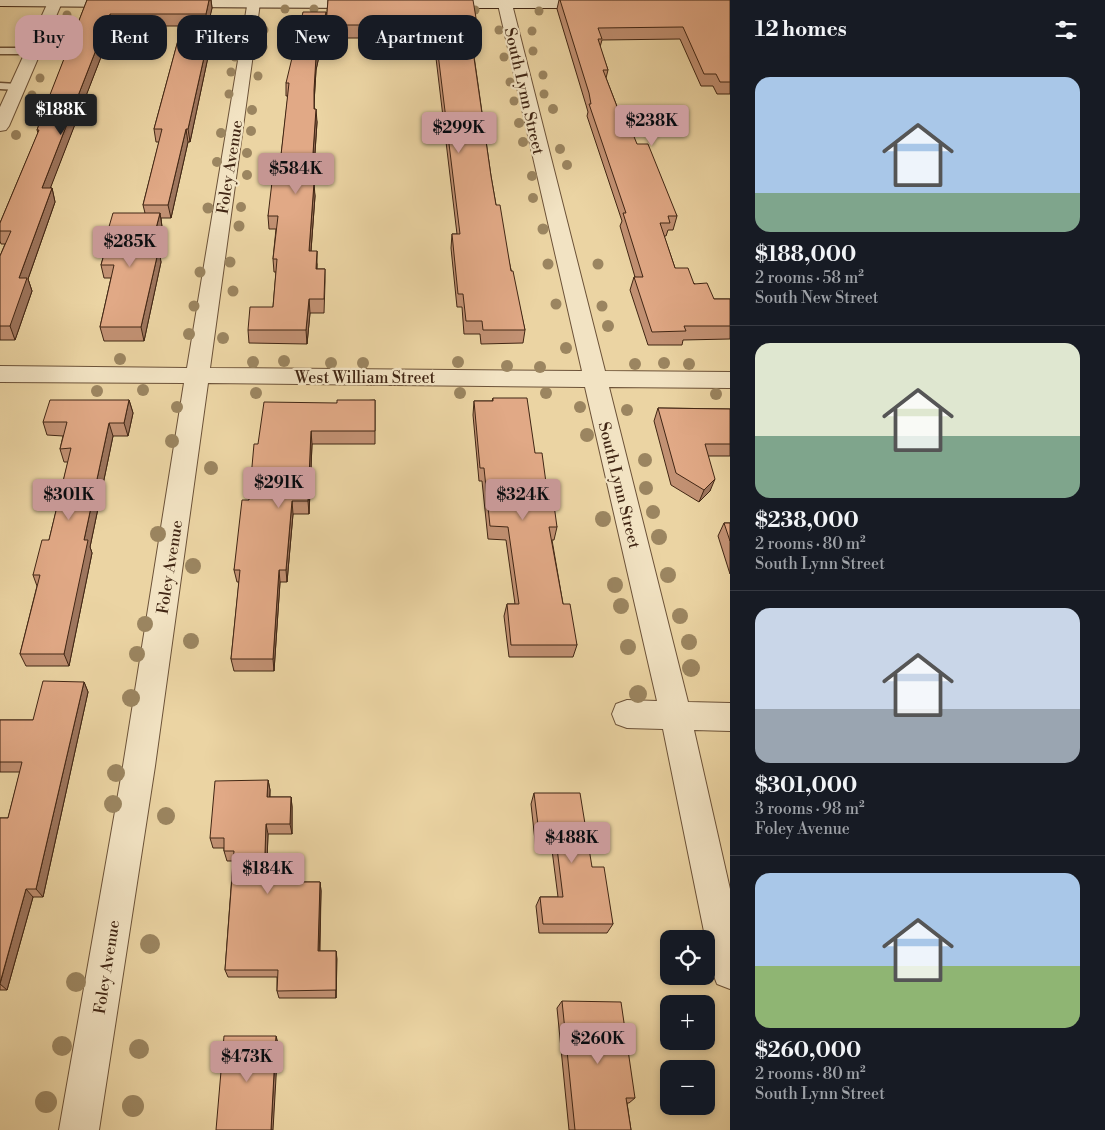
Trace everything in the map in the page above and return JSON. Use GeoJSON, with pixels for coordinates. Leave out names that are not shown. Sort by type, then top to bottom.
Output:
{"type":"FeatureCollection","features":[{"type":"Feature","properties":{"kind":"street"},"geometry":{"type":"LineString","coordinates":[[50,15],[56,1]]}},
{"type":"Feature","properties":{"kind":"street"},"geometry":{"type":"LineString","coordinates":[[0,2],[142,3]]}},
{"type":"Feature","properties":{"kind":"street"},"geometry":{"type":"LineString","coordinates":[[427,4],[504,2],[614,4]]}},
{"type":"Feature","properties":{"kind":"street","name":"South Lynn Street"},"geometry":{"type":"LineString","coordinates":[[504,2],[676,716],[730,971]]}},
{"type":"Feature","properties":{"kind":"street"},"geometry":{"type":"LineString","coordinates":[[160,3],[378,4]]}},
{"type":"Feature","properties":{"kind":"street","name":"Foley Avenue"},"geometry":{"type":"LineString","coordinates":[[79,1130],[139,766],[253,3]]}},
{"type":"Feature","properties":{"kind":"street"},"geometry":{"type":"LineString","coordinates":[[0,126],[29,60]]}},
{"type":"Feature","properties":{"kind":"street","name":"West William Street"},"geometry":{"type":"LineString","coordinates":[[0,374],[730,380]]}},
{"type":"Feature","properties":{"kind":"street"},"geometry":{"type":"LineString","coordinates":[[627,714],[730,717]]}},
{"type":"Feature","properties":{"kind":"lane"},"geometry":{"type":"LineString","coordinates":[[0,51],[15,51]]}},
{"type":"Feature","properties":{"kind":"lane"},"geometry":{"type":"LineString","coordinates":[[0,86],[17,87]]}},
{"type":"Feature","properties":{"kind":"building"},"geometry":{"type":"Polygon","coordinates":[[[87,0],[209,0],[206,14],[93,15],[93,58],[42,188],[52,188],[19,278],[27,278],[10,326],[0,326],[0,256],[11,231],[0,231],[0,223],[39,130],[37,130],[64,60],[83,60],[83,15],[81,15],[87,0]]]}},
{"type":"Feature","properties":{"kind":"building"},"geometry":{"type":"Polygon","coordinates":[[[328,0],[473,0],[476,15],[358,15],[358,25],[348,25],[348,15],[327,15],[328,0]]]}},
{"type":"Feature","properties":{"kind":"building"},"geometry":{"type":"Polygon","coordinates":[[[560,0],[730,0],[730,82],[720,82],[716,74],[704,74],[683,27],[598,28],[602,39],[598,39],[608,70],[603,70],[621,117],[626,117],[637,144],[648,144],[677,216],[668,216],[670,223],[660,223],[675,268],[688,268],[694,284],[707,283],[714,299],[730,299],[730,326],[684,326],[686,331],[652,332],[634,277],[643,277],[623,213],[626,213],[589,104],[591,104],[589,93],[560,0]]]}},
{"type":"Feature","properties":{"kind":"building"},"geometry":{"type":"Polygon","coordinates":[[[303,12],[326,12],[325,15],[302,15],[303,12]]]}},
{"type":"Feature","properties":{"kind":"building"},"geometry":{"type":"Polygon","coordinates":[[[177,44],[177,60],[203,60],[168,205],[143,205],[162,129],[154,129],[177,44]]]}},
{"type":"Feature","properties":{"kind":"building"},"geometry":{"type":"Polygon","coordinates":[[[292,60],[316,60],[314,109],[316,109],[311,183],[314,183],[309,251],[317,251],[316,269],[325,269],[324,299],[309,299],[306,330],[248,330],[250,307],[273,307],[277,259],[273,259],[278,216],[268,216],[272,182],[278,182],[289,83],[286,83],[292,60]]]}},
{"type":"Feature","properties":{"kind":"building"},"geometry":{"type":"Polygon","coordinates":[[[439,60],[474,60],[496,205],[500,205],[511,271],[513,271],[525,330],[483,330],[482,321],[466,321],[463,294],[458,294],[452,234],[460,234],[439,60]]]}},
{"type":"Feature","properties":{"kind":"building"},"geometry":{"type":"Polygon","coordinates":[[[113,213],[160,213],[151,248],[159,248],[141,327],[100,327],[114,265],[101,265],[113,213]]]}},
{"type":"Feature","properties":{"kind":"building"},"geometry":{"type":"Polygon","coordinates":[[[493,398],[527,398],[535,453],[542,453],[549,505],[554,505],[557,527],[549,527],[563,604],[570,604],[577,645],[511,645],[507,604],[519,604],[508,527],[490,526],[484,468],[480,468],[474,401],[493,401],[493,398]]]}},
{"type":"Feature","properties":{"kind":"building"},"geometry":{"type":"Polygon","coordinates":[[[50,400],[129,400],[124,423],[109,423],[84,540],[88,540],[64,654],[20,654],[40,575],[33,575],[42,540],[49,540],[71,448],[60,449],[67,422],[43,422],[50,400]]]}},
{"type":"Feature","properties":{"kind":"building"},"geometry":{"type":"Polygon","coordinates":[[[337,400],[375,400],[375,431],[311,431],[308,501],[292,501],[286,570],[279,570],[273,659],[231,659],[240,570],[234,570],[242,500],[249,500],[254,444],[258,444],[264,402],[337,403],[337,400]]]}},
{"type":"Feature","properties":{"kind":"building"},"geometry":{"type":"Polygon","coordinates":[[[658,408],[730,409],[730,444],[705,444],[715,479],[704,490],[676,473],[658,408]]]}},
{"type":"Feature","properties":{"kind":"building"},"geometry":{"type":"Polygon","coordinates":[[[724,523],[730,523],[730,541],[724,523]]]}},
{"type":"Feature","properties":{"kind":"building"},"geometry":{"type":"Polygon","coordinates":[[[43,681],[84,682],[36,889],[26,889],[0,983],[0,818],[8,818],[22,762],[0,762],[0,720],[33,720],[43,681]]]}},
{"type":"Feature","properties":{"kind":"building"},"geometry":{"type":"Polygon","coordinates":[[[268,780],[267,797],[291,797],[290,824],[266,824],[264,882],[320,882],[318,951],[336,951],[336,990],[277,991],[278,970],[225,970],[234,851],[224,851],[224,838],[210,838],[215,781],[268,780]]]}},
{"type":"Feature","properties":{"kind":"building"},"geometry":{"type":"Polygon","coordinates":[[[534,793],[580,793],[592,867],[604,867],[613,924],[543,924],[540,897],[563,897],[556,840],[540,841],[534,793]]]}},
{"type":"Feature","properties":{"kind":"building"},"geometry":{"type":"Polygon","coordinates":[[[562,1001],[621,1002],[635,1098],[626,1098],[631,1130],[575,1130],[562,1001]]]}},
{"type":"Feature","properties":{"kind":"building"},"geometry":{"type":"Polygon","coordinates":[[[224,1036],[276,1036],[271,1130],[216,1130],[224,1036]]]}}]}
